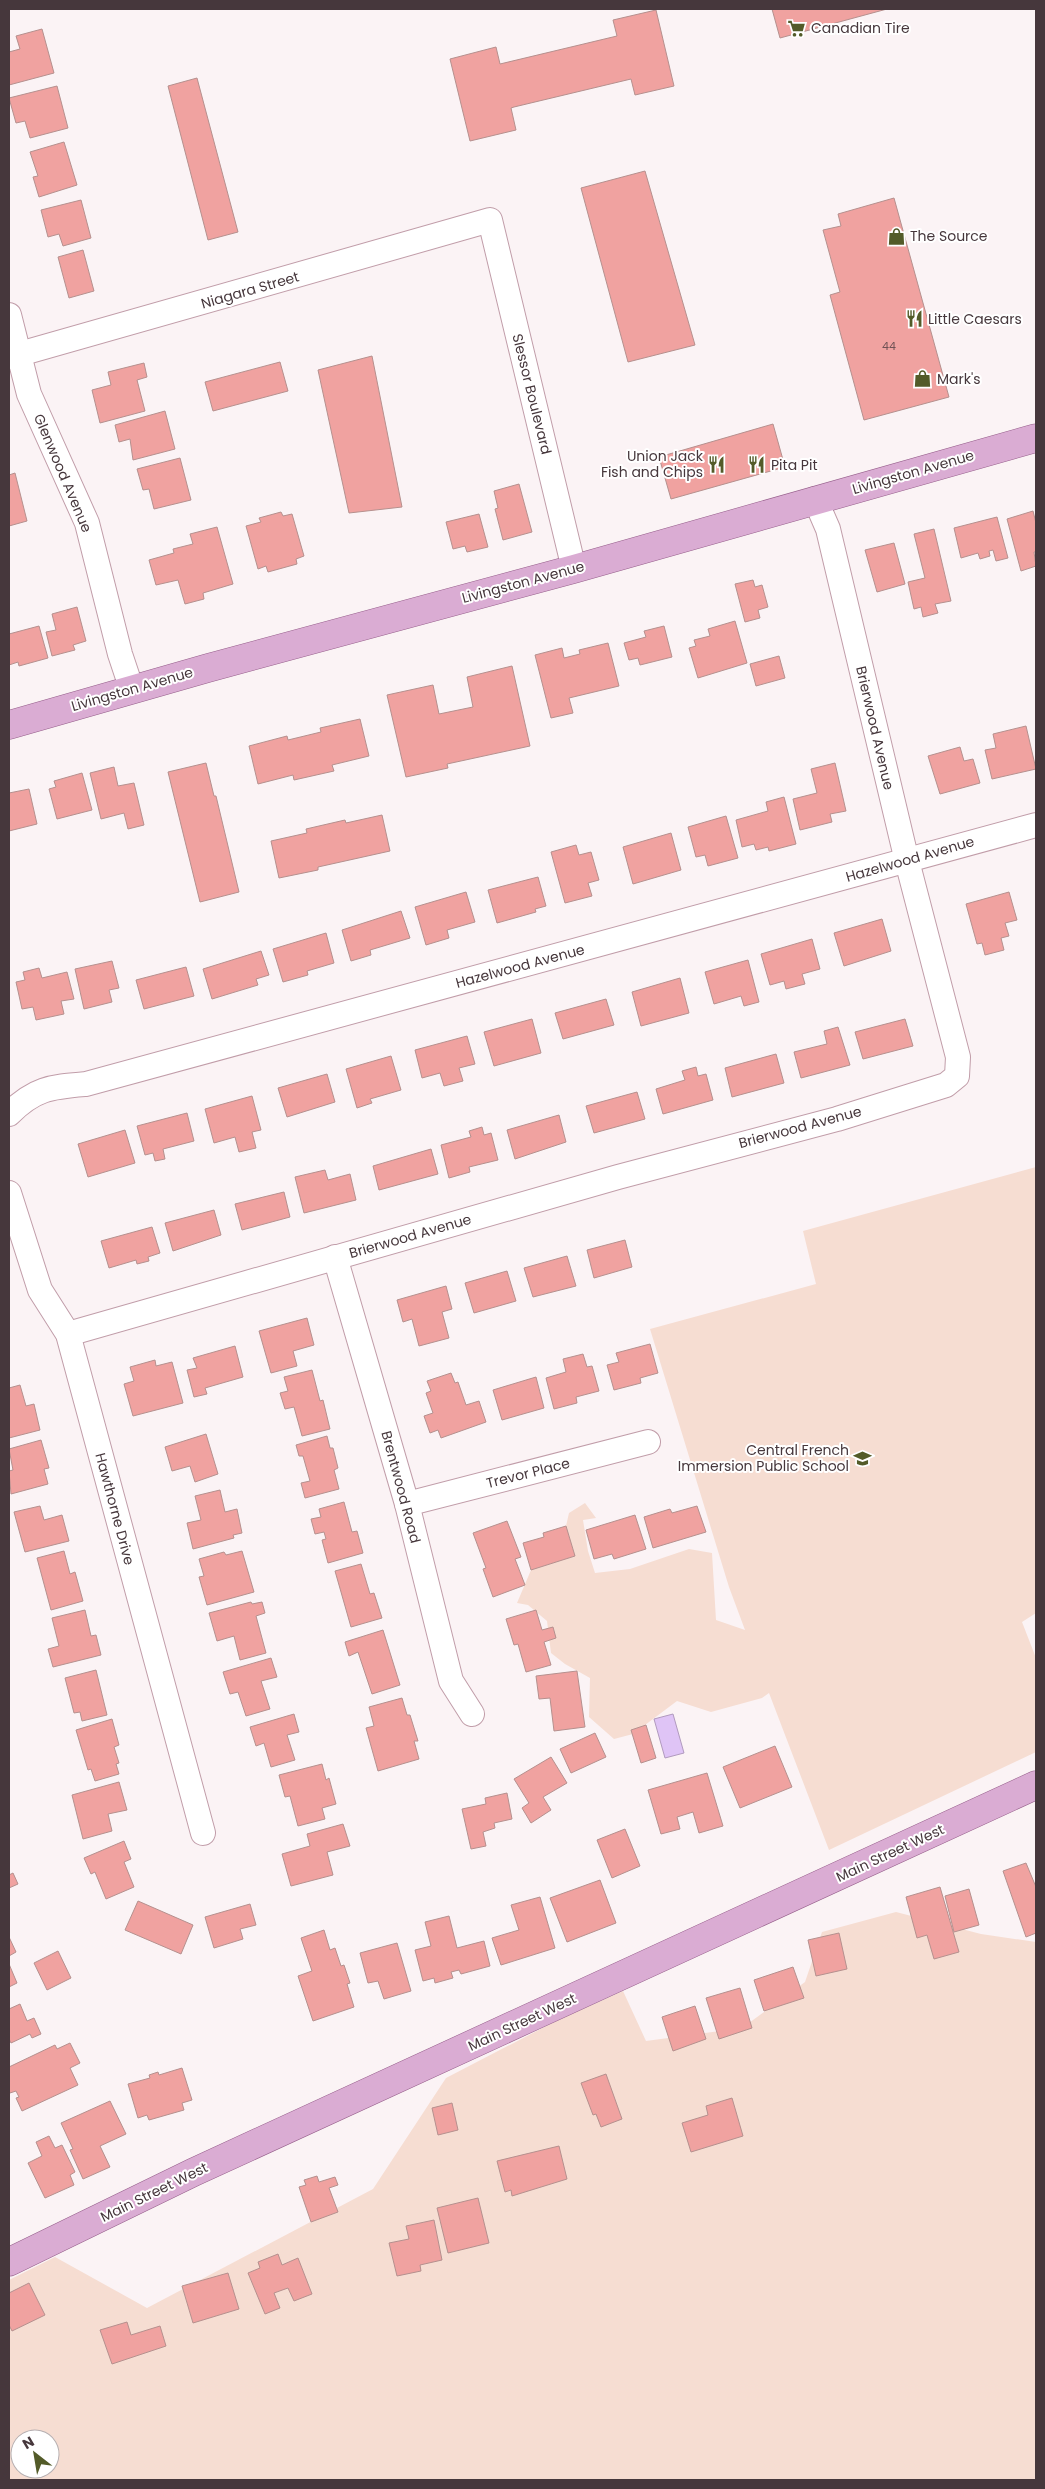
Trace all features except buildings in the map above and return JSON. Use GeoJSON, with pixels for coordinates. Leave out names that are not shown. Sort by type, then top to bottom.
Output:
{"type":"FeatureCollection","features":[{"type":"Feature","properties":{"kind":"main road","name":"Livingston Avenue"},"geometry":{"type":"LineString","coordinates":[[9,725],[574,569],[1036,438]]}},
{"type":"Feature","properties":{"kind":"main road","name":"Main Street West"},"geometry":{"type":"LineString","coordinates":[[9,2262],[194,2172],[1036,1784]]}},
{"type":"Feature","properties":{"kind":"street","name":"Niagara Street"},"geometry":{"type":"LineString","coordinates":[[14,356],[490,220]]}},
{"type":"Feature","properties":{"kind":"street","name":"Slessor Boulevard"},"geometry":{"type":"LineString","coordinates":[[490,220],[574,569]]}},
{"type":"Feature","properties":{"kind":"street","name":"Glenwood Avenue"},"geometry":{"type":"LineString","coordinates":[[9,315],[14,356],[87,523],[120,654],[132,690]]}},
{"type":"Feature","properties":{"kind":"street","name":"Brierwood Avenue"},"geometry":{"type":"LineString","coordinates":[[68,1334],[609,1180],[837,1118],[946,1085],[957,1076],[958,1057],[907,861],[828,529],[815,500]]}},
{"type":"Feature","properties":{"kind":"street","name":"Hazelwood Avenue"},"geometry":{"type":"LineString","coordinates":[[9,1114],[19,1105],[49,1087],[86,1084],[907,861],[1036,824]]}},
{"type":"Feature","properties":{"kind":"street","name":"Hawthorne Drive"},"geometry":{"type":"LineString","coordinates":[[9,1193],[40,1290],[68,1334],[203,1833]]}},
{"type":"Feature","properties":{"kind":"street","name":"Brentwood Road"},"geometry":{"type":"LineString","coordinates":[[335,1257],[407,1504],[451,1681],[472,1714]]}},
{"type":"Feature","properties":{"kind":"street","name":"Trevor Place"},"geometry":{"type":"LineString","coordinates":[[407,1504],[648,1442]]}},
{"type":"Feature","properties":{"kind":"shaded area","name":"Central French Immersion Public School"},"geometry":{"type":"Polygon","coordinates":[[[1036,1167],[1036,1613],[1022,1622],[1036,1658],[1036,1752],[829,1850],[769,1693],[762,1698],[711,1712],[677,1701],[633,1734],[614,1739],[589,1717],[590,1678],[565,1664],[551,1653],[547,1621],[528,1605],[517,1603],[531,1570],[575,1556],[566,1526],[569,1513],[585,1503],[596,1518],[583,1520],[588,1551],[595,1573],[630,1569],[689,1549],[712,1553],[716,1620],[745,1630],[729,1587],[650,1329],[816,1284],[803,1231],[1036,1167]]]}},
{"type":"Feature","properties":{"kind":"shaded area"},"geometry":{"type":"Polygon","coordinates":[[[673,1714],[684,1753],[665,1758],[654,1719],[673,1714]]]}},
{"type":"Feature","properties":{"kind":"shaded area"},"geometry":{"type":"Polygon","coordinates":[[[896,1912],[981,1934],[1036,1942],[1036,2480],[9,2480],[9,2280],[55,2257],[147,2308],[373,2189],[446,2078],[558,2020],[623,1991],[646,2041],[742,2028],[805,1982],[822,1932],[896,1912]]]}},
{"type":"Feature","properties":{"kind":"place","name":"Canadian Tire"},"geometry":{"type":"Point","coordinates":[797,28]}},
{"type":"Feature","properties":{"kind":"place","name":"The Source"},"geometry":{"type":"Point","coordinates":[896,236]}},
{"type":"Feature","properties":{"kind":"place","name":"Little Caesars"},"geometry":{"type":"Point","coordinates":[914,319]}},
{"type":"Feature","properties":{"kind":"place","name":"Mark's"},"geometry":{"type":"Point","coordinates":[923,379]}},
{"type":"Feature","properties":{"kind":"place","name":"Union Jack Fish and Chips"},"geometry":{"type":"Point","coordinates":[717,464]}},
{"type":"Feature","properties":{"kind":"place","name":"Pita Pit"},"geometry":{"type":"Point","coordinates":[757,465]}},
{"type":"Feature","properties":{"kind":"place","name":"Central French Immersion Public School"},"geometry":{"type":"Point","coordinates":[863,1458]}}]}
